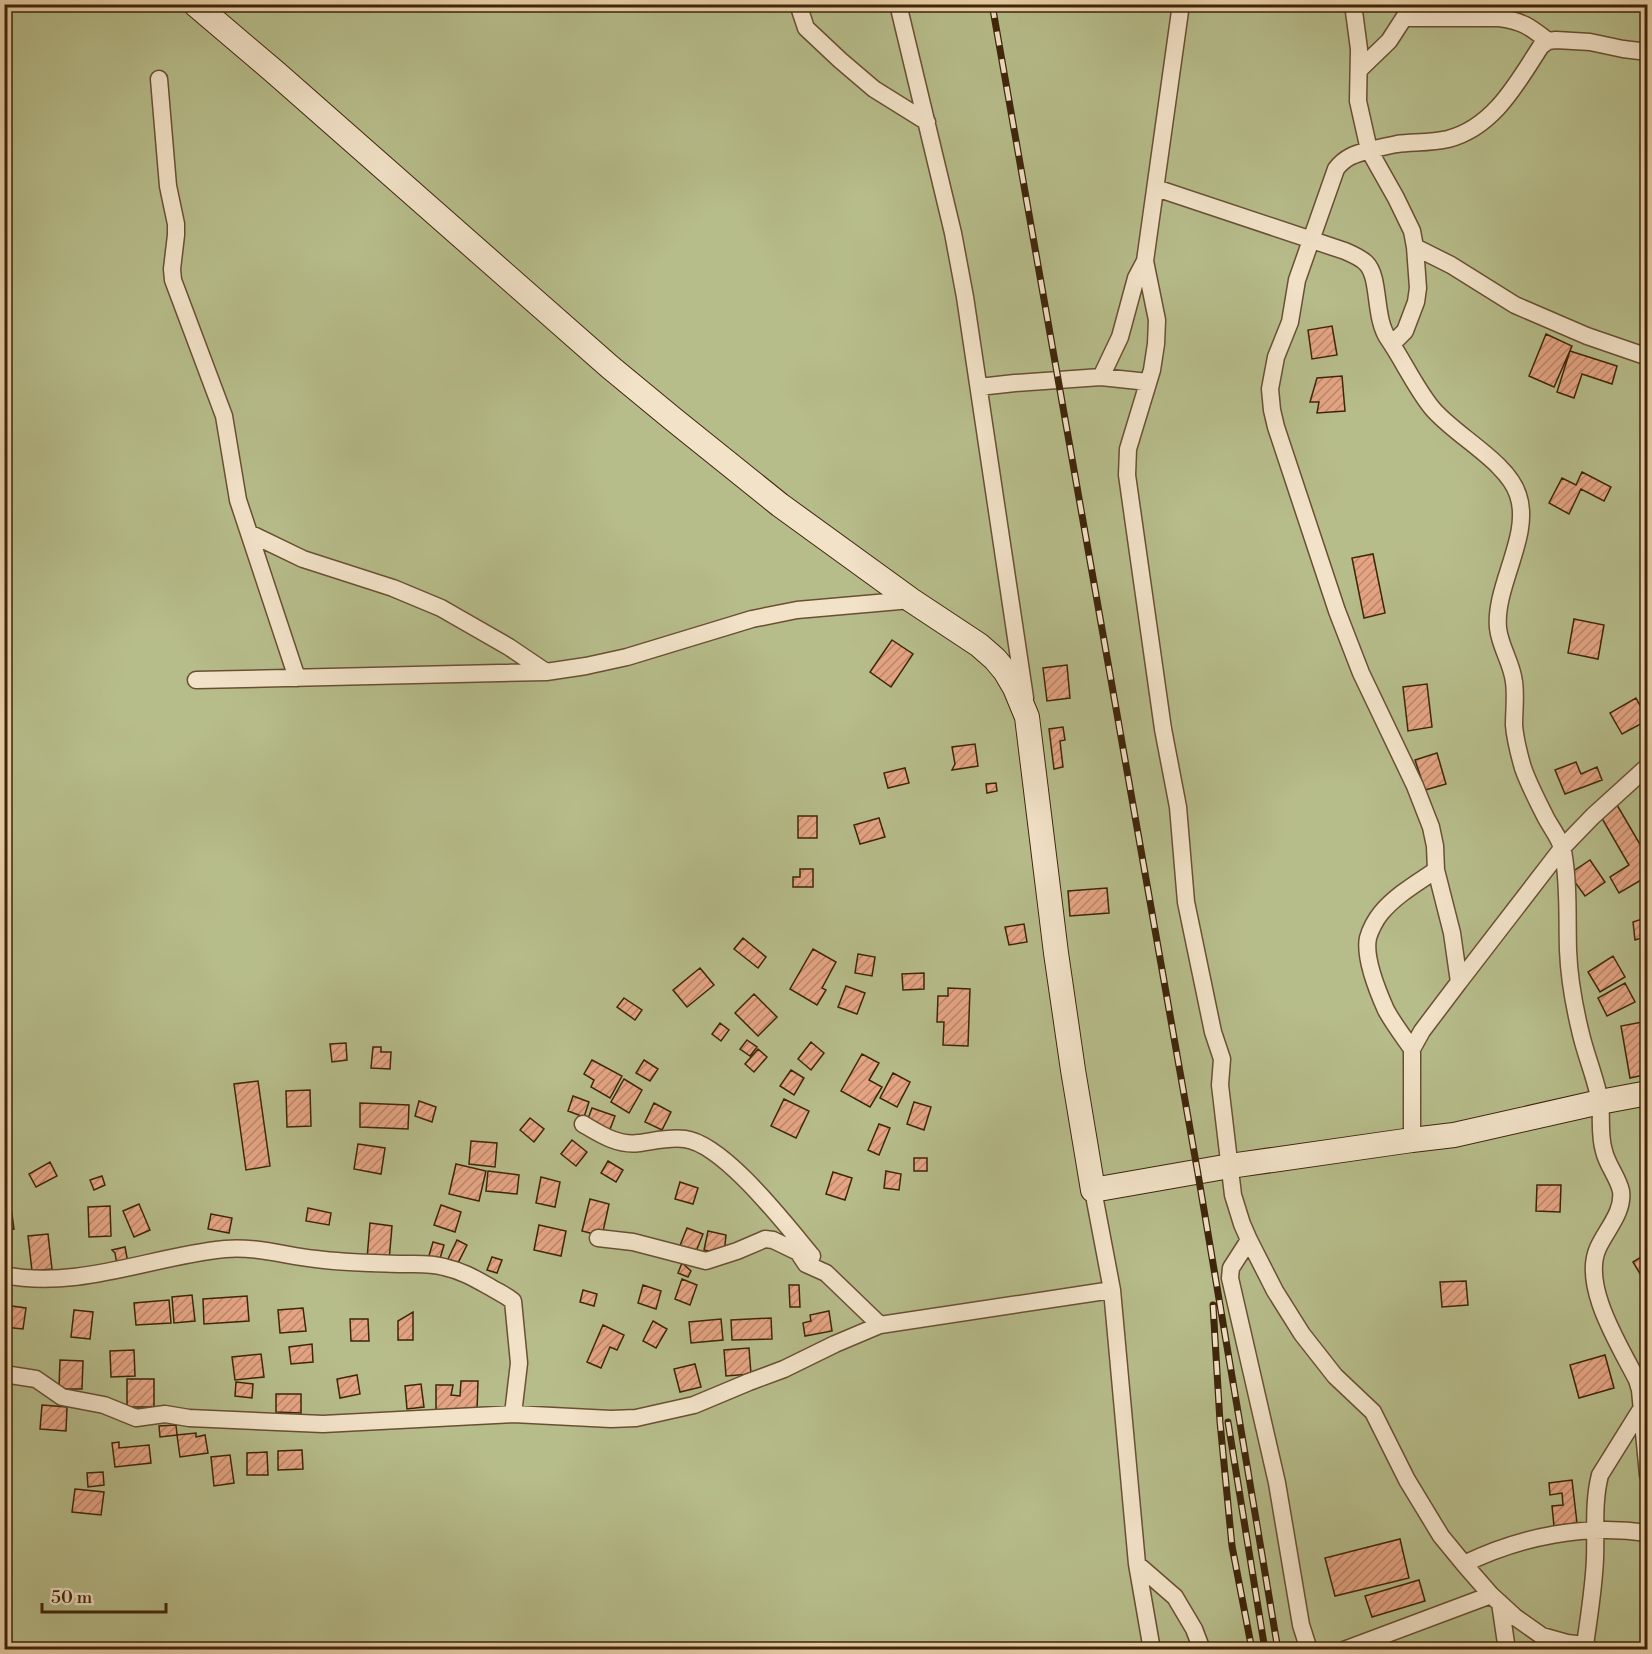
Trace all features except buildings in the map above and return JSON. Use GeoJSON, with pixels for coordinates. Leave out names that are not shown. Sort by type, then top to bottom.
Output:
{"type":"FeatureCollection","features":[{"type":"Feature","properties":{"kind":"street"},"geometry":{"type":"LineString","coordinates":[[195,4],[619,374],[780,505],[911,600],[979,645],[1005,671],[1028,717]]}},
{"type":"Feature","properties":{"kind":"street"},"geometry":{"type":"LineString","coordinates":[[798,4],[806,28],[840,60],[874,89],[927,122]]}},
{"type":"Feature","properties":{"kind":"street"},"geometry":{"type":"LineString","coordinates":[[898,4],[953,233],[979,387],[1028,717],[1056,953],[1073,1070],[1112,1290],[1137,1564],[1152,1650]]}},
{"type":"Feature","properties":{"kind":"street"},"geometry":{"type":"LineString","coordinates":[[1101,377],[1116,348],[1136,278],[1145,261],[1181,4]]}},
{"type":"Feature","properties":{"kind":"street"},"geometry":{"type":"LineString","coordinates":[[1353,4],[1359,49],[1358,101],[1369,150],[1412,231],[1415,247],[1418,288],[1416,302],[1405,330],[1392,344]]}},
{"type":"Feature","properties":{"kind":"street"},"geometry":{"type":"LineString","coordinates":[[1359,70],[1389,41],[1410,11],[1511,19],[1525,24],[1548,41]]}},
{"type":"Feature","properties":{"kind":"street"},"geometry":{"type":"LineString","coordinates":[[1459,982],[1452,933],[1436,870],[1431,827],[1424,804],[1361,673],[1337,611],[1276,427],[1270,389],[1274,366],[1290,322],[1297,280],[1310,239],[1336,169],[1342,161],[1369,150],[1396,144],[1445,139],[1459,135],[1486,120],[1504,101],[1541,46],[1548,41],[1590,42],[1647,52]]}},
{"type":"Feature","properties":{"kind":"street"},"geometry":{"type":"LineString","coordinates":[[159,79],[168,186],[176,224],[173,280],[224,416],[237,493],[297,678]]}},
{"type":"Feature","properties":{"kind":"street"},"geometry":{"type":"LineString","coordinates":[[1156,188],[1345,251],[1366,262],[1371,270],[1379,319],[1385,335],[1433,410],[1507,475],[1518,494],[1521,504],[1521,520],[1499,605],[1498,627],[1515,684],[1514,727],[1523,767],[1563,847],[1569,897],[1568,954],[1580,1031],[1600,1102],[1602,1145],[1621,1198],[1613,1221],[1597,1250],[1593,1275],[1599,1303],[1637,1380],[1643,1406],[1647,1475]]}},
{"type":"Feature","properties":{"kind":"street"},"geometry":{"type":"LineString","coordinates":[[1415,247],[1451,265],[1515,305],[1587,336],[1646,353]]}},
{"type":"Feature","properties":{"kind":"street"},"geometry":{"type":"LineString","coordinates":[[1145,261],[1157,320],[1156,344],[1148,382],[1128,449],[1127,474],[1163,729],[1178,807],[1186,902],[1213,1032],[1222,1059],[1220,1085],[1233,1196],[1249,1240],[1275,1291],[1302,1334],[1335,1376],[1373,1412],[1413,1490],[1441,1536],[1496,1599],[1515,1617],[1542,1636],[1589,1647],[1594,1530],[1600,1475],[1643,1406]]}},
{"type":"Feature","properties":{"kind":"street"},"geometry":{"type":"LineString","coordinates":[[979,387],[1101,377],[1148,382]]}},
{"type":"Feature","properties":{"kind":"street"},"geometry":{"type":"LineString","coordinates":[[249,533],[303,559],[393,588],[441,608],[509,647],[546,672]]}},
{"type":"Feature","properties":{"kind":"street"},"geometry":{"type":"LineString","coordinates":[[196,680],[546,672],[627,657],[752,619],[796,610],[911,600]]}},
{"type":"Feature","properties":{"kind":"street"},"geometry":{"type":"LineString","coordinates":[[1412,1140],[1412,1049],[1422,1031],[1563,847],[1647,766]]}},
{"type":"Feature","properties":{"kind":"street"},"geometry":{"type":"LineString","coordinates":[[1412,1049],[1387,1011],[1373,972],[1368,952],[1368,937],[1380,914],[1390,904],[1436,870]]}},
{"type":"Feature","properties":{"kind":"street"},"geometry":{"type":"LineString","coordinates":[[1094,1190],[1230,1166],[1462,1134],[1647,1093]]}},
{"type":"Feature","properties":{"kind":"street"},"geometry":{"type":"LineString","coordinates":[[583,1124],[607,1138],[619,1141],[636,1144],[662,1139],[684,1139],[709,1148],[741,1176],[826,1273],[880,1325]]}},
{"type":"Feature","properties":{"kind":"street"},"geometry":{"type":"LineString","coordinates":[[598,1238],[633,1242],[706,1261],[765,1239],[773,1240],[798,1252],[806,1264],[826,1273]]}},
{"type":"Feature","properties":{"kind":"street"},"geometry":{"type":"LineString","coordinates":[[1249,1240],[1229,1273],[1277,1484],[1301,1625],[1309,1650]]}},
{"type":"Feature","properties":{"kind":"street"},"geometry":{"type":"LineString","coordinates":[[4,1275],[21,1279],[63,1278],[110,1272],[228,1249],[249,1249],[317,1260],[442,1266],[473,1276],[513,1301],[519,1363],[513,1414]]}},
{"type":"Feature","properties":{"kind":"street"},"geometry":{"type":"LineString","coordinates":[[4,1374],[36,1379],[62,1396],[104,1405],[136,1418],[165,1414],[189,1418],[323,1424],[513,1414],[636,1418],[694,1405],[784,1369],[880,1325],[1112,1290]]}},
{"type":"Feature","properties":{"kind":"street"},"geometry":{"type":"LineString","coordinates":[[1464,1564],[1486,1553],[1524,1541],[1576,1530],[1607,1529],[1647,1533]]}},
{"type":"Feature","properties":{"kind":"street"},"geometry":{"type":"LineString","coordinates":[[1137,1564],[1175,1597],[1194,1629],[1202,1650]]}},
{"type":"Feature","properties":{"kind":"street"},"geometry":{"type":"LineString","coordinates":[[1344,1650],[1496,1599]]}},
{"type":"Feature","properties":{"kind":"street"},"geometry":{"type":"LineString","coordinates":[[1496,1599],[1507,1650]]}},
{"type":"Feature","properties":{"kind":"green space"},"geometry":{"type":"Polygon","coordinates":[[[5,5],[1647,5],[1647,1649],[5,1649],[5,5]]]}},
{"type":"Feature","properties":{"kind":"railway"},"geometry":{"type":"LineString","coordinates":[[992,4],[1198,1174],[1278,1650]]}},
{"type":"Feature","properties":{"kind":"railway"},"geometry":{"type":"LineString","coordinates":[[1213,1305],[1220,1422],[1232,1546],[1252,1650]]}},
{"type":"Feature","properties":{"kind":"railway"},"geometry":{"type":"LineString","coordinates":[[1228,1422],[1265,1650]]}}]}
